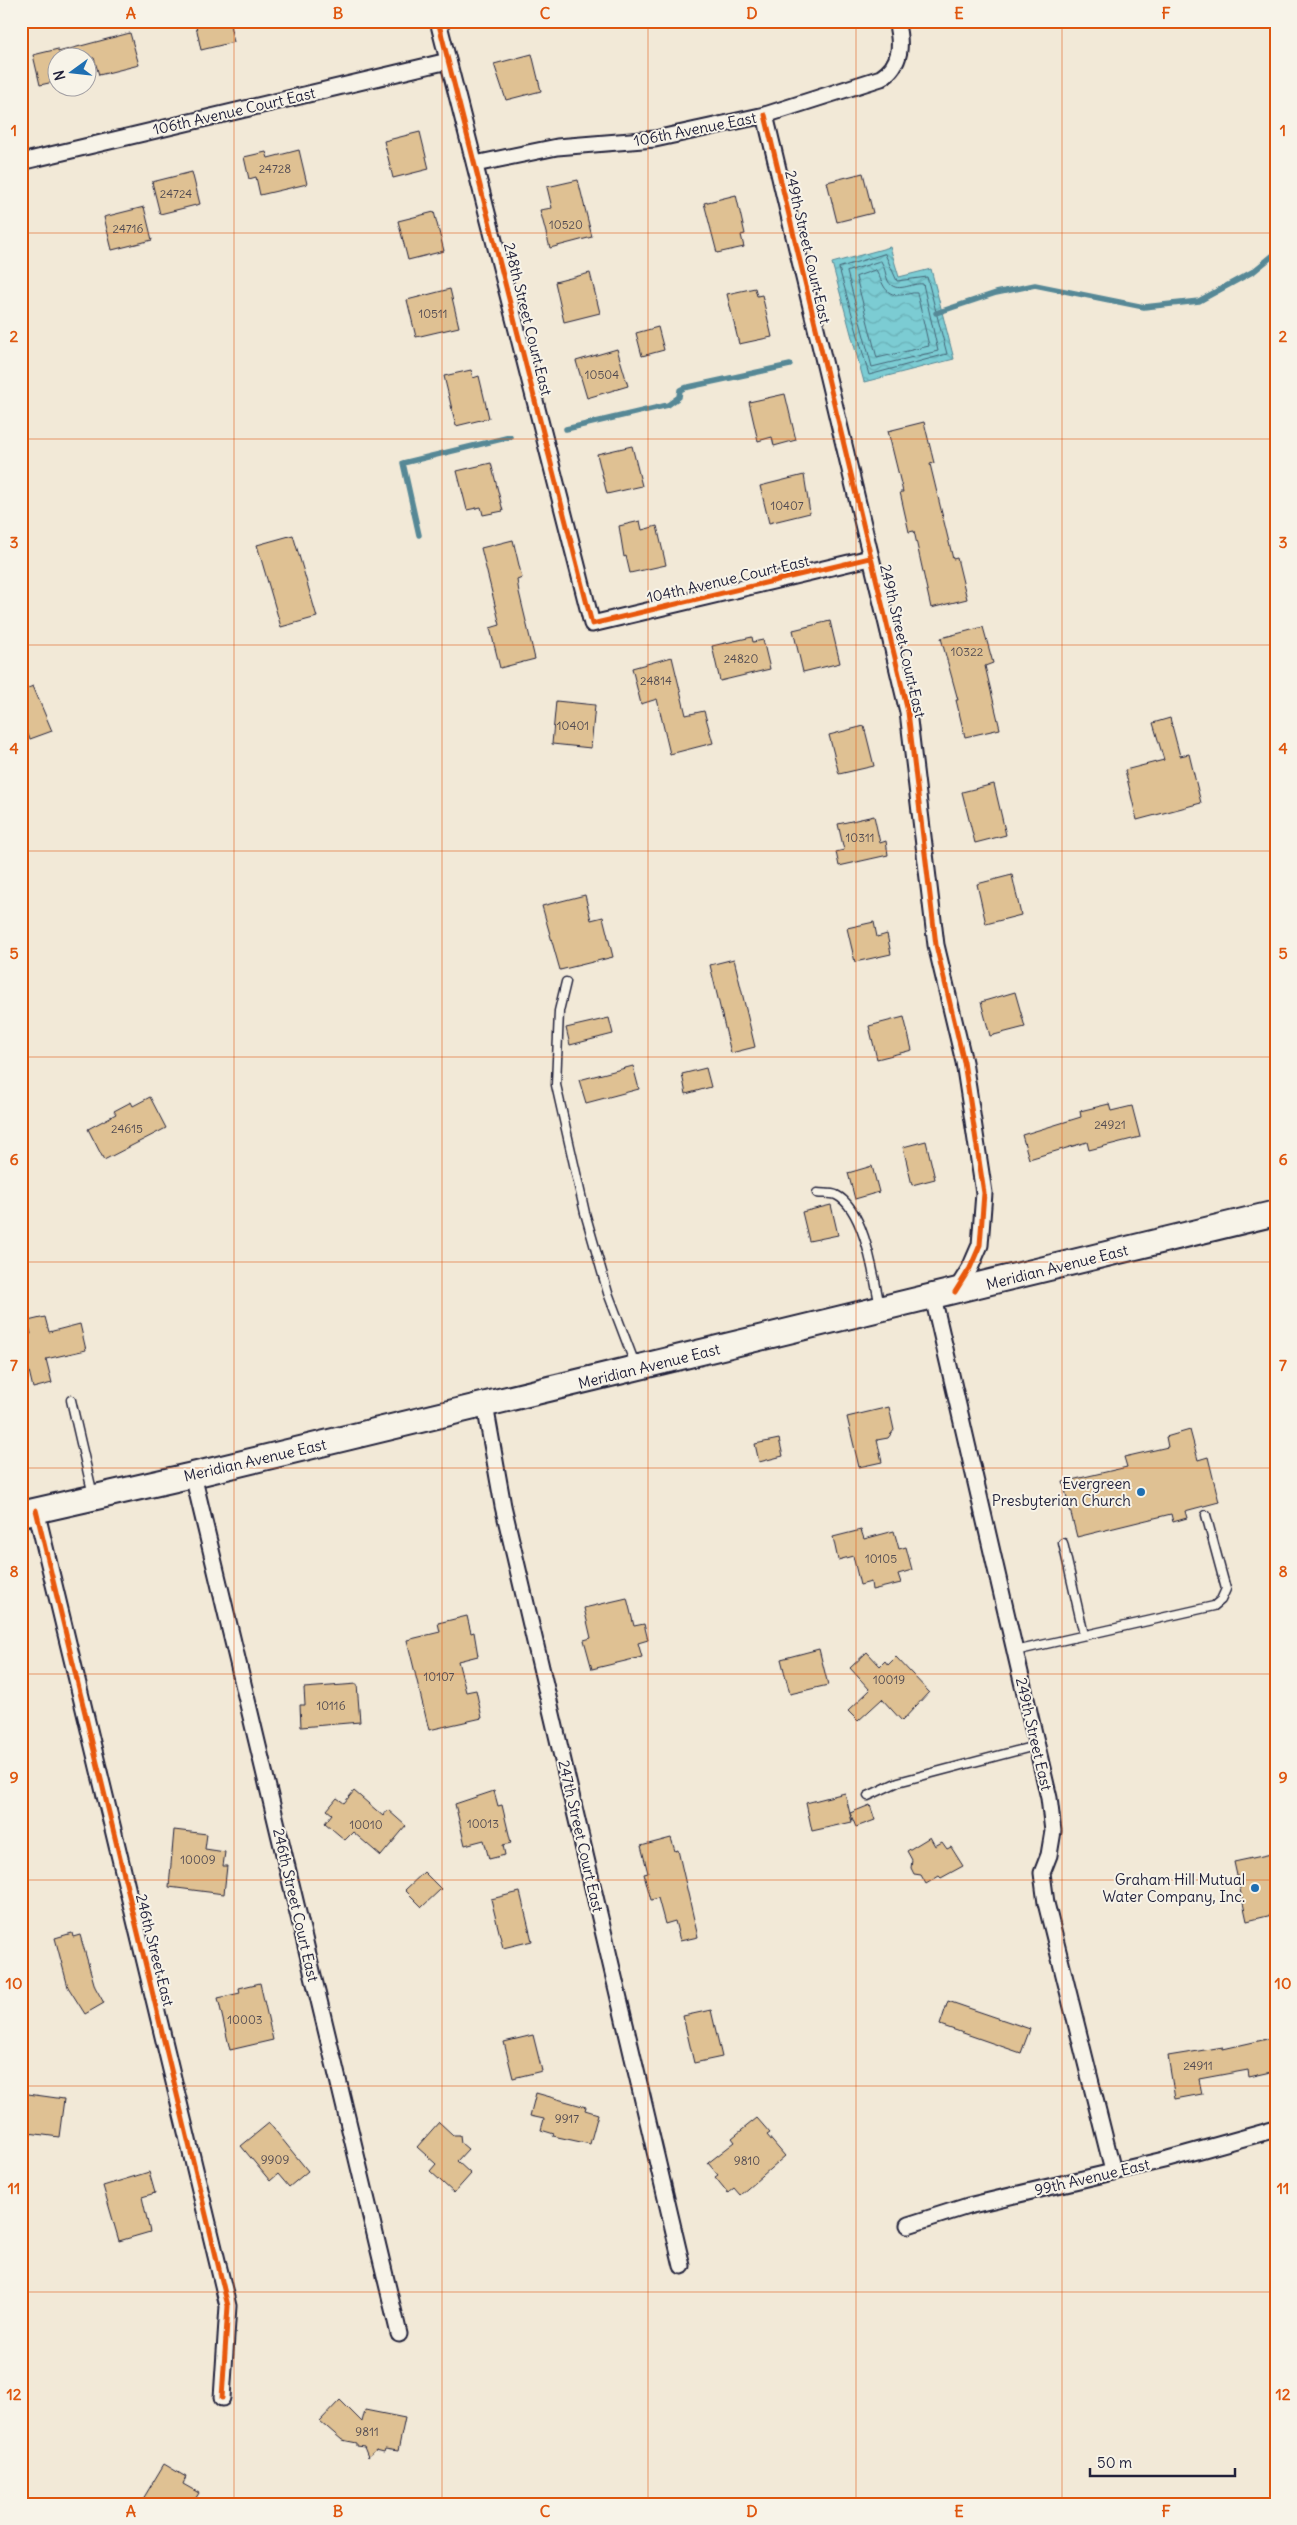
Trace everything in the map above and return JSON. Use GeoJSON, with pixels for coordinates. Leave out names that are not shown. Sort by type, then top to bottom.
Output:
{"type":"FeatureCollection","features":[{"type":"Feature","properties":{"kind":"main road","name":"Meridian Avenue East"},"geometry":{"type":"LineString","coordinates":[[28,1512],[193,1476],[1276,1213]]}},
{"type":"Feature","properties":{"kind":"street","name":"248th Street Court East"},"geometry":{"type":"LineString","coordinates":[[438,21],[592,624]]}},
{"type":"Feature","properties":{"kind":"street","name":"106th Avenue East"},"geometry":{"type":"LineString","coordinates":[[476,164],[557,147],[655,139],[765,115],[881,78],[889,72],[900,57],[899,32],[896,21]]}},
{"type":"Feature","properties":{"kind":"street","name":"106th Avenue Court East"},"geometry":{"type":"LineString","coordinates":[[21,162],[448,61]]}},
{"type":"Feature","properties":{"kind":"street","name":"249th Street Court East"},"geometry":{"type":"LineString","coordinates":[[765,115],[908,712],[936,945],[964,1062],[981,1168],[985,1205],[980,1245],[967,1273],[944,1294]]}},
{"type":"Feature","properties":{"kind":"street","name":"104th Avenue Court East"},"geometry":{"type":"LineString","coordinates":[[592,624],[870,558]]}},
{"type":"Feature","properties":{"kind":"street","name":"249th Street East"},"geometry":{"type":"LineString","coordinates":[[944,1294],[1014,1651],[1039,1745],[1050,1798],[1053,1831],[1049,1854],[1042,1873],[1046,1903],[1113,2171]]}},
{"type":"Feature","properties":{"kind":"street","name":"247th Street Court East"},"geometry":{"type":"LineString","coordinates":[[485,1405],[503,1506],[682,2266]]}},
{"type":"Feature","properties":{"kind":"street","name":"246th Street Court East"},"geometry":{"type":"LineString","coordinates":[[193,1476],[399,2334]]}},
{"type":"Feature","properties":{"kind":"street","name":"246th Street East"},"geometry":{"type":"LineString","coordinates":[[28,1512],[228,2306],[222,2398]]}},
{"type":"Feature","properties":{"kind":"street","name":"99th Avenue East"},"geometry":{"type":"LineString","coordinates":[[908,2225],[968,2206],[1276,2130]]}},
{"type":"Feature","properties":{"kind":"lane"},"geometry":{"type":"LineString","coordinates":[[566,982],[559,1011],[556,1085],[586,1213],[608,1293],[637,1369]]}},
{"type":"Feature","properties":{"kind":"lane"},"geometry":{"type":"LineString","coordinates":[[816,1194],[835,1195],[849,1206],[865,1243],[881,1309]]}},
{"type":"Feature","properties":{"kind":"lane"},"geometry":{"type":"LineString","coordinates":[[71,1400],[93,1497]]}},
{"type":"Feature","properties":{"kind":"lane"},"geometry":{"type":"LineString","coordinates":[[1014,1651],[1214,1606],[1221,1600],[1226,1589],[1206,1515]]}},
{"type":"Feature","properties":{"kind":"lane"},"geometry":{"type":"LineString","coordinates":[[1063,1543],[1084,1635]]}},
{"type":"Feature","properties":{"kind":"lane"},"geometry":{"type":"LineString","coordinates":[[868,1796],[898,1782],[1039,1745]]}},
{"type":"Feature","properties":{"kind":"water"},"geometry":{"type":"Polygon","coordinates":[[[890,247],[899,277],[931,269],[954,359],[864,382],[832,263],[890,247]]]}},
{"type":"Feature","properties":{"kind":"building"},"geometry":{"type":"Polygon","coordinates":[[[195,21],[229,21],[234,42],[201,50],[195,21]]]}},
{"type":"Feature","properties":{"kind":"building"},"geometry":{"type":"Polygon","coordinates":[[[130,33],[139,65],[99,75],[98,48],[73,48],[130,33]]]}},
{"type":"Feature","properties":{"kind":"building"},"geometry":{"type":"Polygon","coordinates":[[[48,51],[48,83],[40,85],[33,55],[48,51]]]}},
{"type":"Feature","properties":{"kind":"building"},"geometry":{"type":"Polygon","coordinates":[[[532,54],[541,91],[506,100],[494,64],[532,54]]]}},
{"type":"Feature","properties":{"kind":"building"},"geometry":{"type":"Polygon","coordinates":[[[420,132],[429,169],[393,178],[384,141],[420,132]]]}},
{"type":"Feature","properties":{"kind":"building"},"geometry":{"type":"Polygon","coordinates":[[[299,150],[307,184],[260,195],[256,177],[249,179],[244,157],[266,152],[268,158],[299,150]]]}},
{"type":"Feature","properties":{"kind":"building"},"geometry":{"type":"Polygon","coordinates":[[[192,172],[200,204],[160,214],[152,182],[192,172]]]}},
{"type":"Feature","properties":{"kind":"building"},"geometry":{"type":"Polygon","coordinates":[[[863,173],[873,213],[837,222],[827,182],[863,173]]]}},
{"type":"Feature","properties":{"kind":"building"},"geometry":{"type":"Polygon","coordinates":[[[578,180],[592,237],[550,248],[540,210],[552,208],[547,187],[578,180]]]}},
{"type":"Feature","properties":{"kind":"building"},"geometry":{"type":"Polygon","coordinates":[[[736,195],[745,234],[741,235],[744,247],[717,253],[704,203],[736,195]]]}},
{"type":"Feature","properties":{"kind":"building"},"geometry":{"type":"Polygon","coordinates":[[[144,207],[152,240],[112,250],[104,217],[144,207]]]}},
{"type":"Feature","properties":{"kind":"building"},"geometry":{"type":"Polygon","coordinates":[[[434,212],[444,251],[408,260],[398,221],[434,212]]]}},
{"type":"Feature","properties":{"kind":"building"},"geometry":{"type":"Polygon","coordinates":[[[590,273],[600,313],[564,322],[555,282],[590,273]]]}},
{"type":"Feature","properties":{"kind":"building"},"geometry":{"type":"Polygon","coordinates":[[[755,288],[757,296],[762,295],[772,337],[739,344],[727,294],[755,288]]]}},
{"type":"Feature","properties":{"kind":"building"},"geometry":{"type":"Polygon","coordinates":[[[450,289],[459,327],[416,337],[407,300],[450,289]]]}},
{"type":"Feature","properties":{"kind":"building"},"geometry":{"type":"Polygon","coordinates":[[[658,327],[664,350],[642,356],[636,333],[658,327]]]}},
{"type":"Feature","properties":{"kind":"building"},"geometry":{"type":"Polygon","coordinates":[[[617,349],[628,386],[587,398],[576,361],[617,349]]]}},
{"type":"Feature","properties":{"kind":"building"},"geometry":{"type":"Polygon","coordinates":[[[471,370],[473,378],[479,376],[489,418],[456,426],[444,376],[471,370]]]}},
{"type":"Feature","properties":{"kind":"building"},"geometry":{"type":"Polygon","coordinates":[[[785,394],[796,440],[774,446],[772,437],[758,441],[749,402],[785,394]]]}},
{"type":"Feature","properties":{"kind":"building"},"geometry":{"type":"Polygon","coordinates":[[[924,422],[934,463],[930,464],[953,559],[957,558],[967,599],[931,608],[914,531],[909,532],[900,492],[903,492],[888,431],[924,422]]]}},
{"type":"Feature","properties":{"kind":"building"},"geometry":{"type":"Polygon","coordinates":[[[632,446],[642,486],[607,494],[597,454],[632,446]]]}},
{"type":"Feature","properties":{"kind":"building"},"geometry":{"type":"Polygon","coordinates":[[[491,463],[503,511],[483,515],[481,507],[467,510],[457,471],[491,463]]]}},
{"type":"Feature","properties":{"kind":"building"},"geometry":{"type":"Polygon","coordinates":[[[804,475],[810,513],[769,523],[760,486],[804,475]]]}},
{"type":"Feature","properties":{"kind":"building"},"geometry":{"type":"Polygon","coordinates":[[[640,521],[642,530],[657,526],[666,565],[630,573],[626,556],[624,557],[619,526],[640,521]]]}},
{"type":"Feature","properties":{"kind":"building"},"geometry":{"type":"Polygon","coordinates":[[[293,535],[317,617],[281,627],[257,545],[293,535]]]}},
{"type":"Feature","properties":{"kind":"building"},"geometry":{"type":"Polygon","coordinates":[[[513,540],[522,578],[517,580],[519,592],[535,659],[500,668],[490,628],[500,625],[481,548],[513,540]]]}},
{"type":"Feature","properties":{"kind":"building"},"geometry":{"type":"Polygon","coordinates":[[[830,621],[840,663],[803,672],[793,630],[830,621]]]}},
{"type":"Feature","properties":{"kind":"building"},"geometry":{"type":"Polygon","coordinates":[[[983,627],[993,663],[985,666],[1000,729],[965,737],[956,700],[958,700],[941,638],[983,627]]]}},
{"type":"Feature","properties":{"kind":"building"},"geometry":{"type":"Polygon","coordinates":[[[752,637],[753,642],[763,640],[770,669],[720,681],[712,646],[752,637]]]}},
{"type":"Feature","properties":{"kind":"building"},"geometry":{"type":"Polygon","coordinates":[[[672,657],[686,715],[704,711],[713,743],[670,754],[657,699],[641,704],[632,668],[672,657]]]}},
{"type":"Feature","properties":{"kind":"building"},"geometry":{"type":"Polygon","coordinates":[[[33,686],[52,731],[30,739],[26,730],[21,732],[21,691],[33,686]]]}},
{"type":"Feature","properties":{"kind":"building"},"geometry":{"type":"Polygon","coordinates":[[[556,701],[595,705],[591,748],[552,744],[556,701]]]}},
{"type":"Feature","properties":{"kind":"building"},"geometry":{"type":"Polygon","coordinates":[[[1170,718],[1180,756],[1189,754],[1201,803],[1137,820],[1125,770],[1164,760],[1153,723],[1170,718]]]}},
{"type":"Feature","properties":{"kind":"building"},"geometry":{"type":"Polygon","coordinates":[[[864,726],[874,766],[839,774],[829,735],[864,726]]]}},
{"type":"Feature","properties":{"kind":"building"},"geometry":{"type":"Polygon","coordinates":[[[994,784],[1006,835],[975,843],[962,792],[994,784]]]}},
{"type":"Feature","properties":{"kind":"building"},"geometry":{"type":"Polygon","coordinates":[[[874,816],[880,843],[886,841],[888,855],[839,866],[836,852],[844,850],[838,824],[874,816]]]}},
{"type":"Feature","properties":{"kind":"building"},"geometry":{"type":"Polygon","coordinates":[[[1012,875],[1021,915],[986,924],[977,884],[1012,875]]]}},
{"type":"Feature","properties":{"kind":"building"},"geometry":{"type":"Polygon","coordinates":[[[585,895],[591,920],[603,917],[613,957],[560,970],[542,906],[585,895]]]}},
{"type":"Feature","properties":{"kind":"building"},"geometry":{"type":"Polygon","coordinates":[[[874,922],[877,937],[887,934],[891,954],[855,962],[847,928],[874,922]]]}},
{"type":"Feature","properties":{"kind":"building"},"geometry":{"type":"Polygon","coordinates":[[[734,959],[755,1047],[731,1053],[710,965],[734,959]]]}},
{"type":"Feature","properties":{"kind":"building"},"geometry":{"type":"Polygon","coordinates":[[[1015,992],[1025,1027],[990,1036],[981,1002],[1015,992]]]}},
{"type":"Feature","properties":{"kind":"building"},"geometry":{"type":"Polygon","coordinates":[[[904,1017],[912,1050],[877,1059],[869,1026],[904,1017]]]}},
{"type":"Feature","properties":{"kind":"building"},"geometry":{"type":"Polygon","coordinates":[[[609,1018],[613,1034],[570,1045],[566,1028],[609,1018]]]}},
{"type":"Feature","properties":{"kind":"building"},"geometry":{"type":"Polygon","coordinates":[[[633,1066],[639,1089],[586,1103],[579,1080],[633,1066]]]}},
{"type":"Feature","properties":{"kind":"building"},"geometry":{"type":"Polygon","coordinates":[[[706,1068],[711,1087],[686,1094],[682,1074],[706,1068]]]}},
{"type":"Feature","properties":{"kind":"building"},"geometry":{"type":"Polygon","coordinates":[[[150,1097],[166,1128],[104,1160],[88,1129],[116,1114],[114,1111],[131,1102],[133,1106],[150,1097]]]}},
{"type":"Feature","properties":{"kind":"building"},"geometry":{"type":"Polygon","coordinates":[[[1109,1104],[1111,1111],[1132,1106],[1140,1137],[1089,1150],[1087,1142],[1029,1159],[1022,1135],[1081,1117],[1080,1111],[1109,1104]]]}},
{"type":"Feature","properties":{"kind":"building"},"geometry":{"type":"Polygon","coordinates":[[[926,1141],[935,1179],[912,1185],[903,1147],[926,1141]]]}},
{"type":"Feature","properties":{"kind":"building"},"geometry":{"type":"Polygon","coordinates":[[[872,1166],[879,1192],[855,1199],[848,1173],[872,1166]]]}},
{"type":"Feature","properties":{"kind":"building"},"geometry":{"type":"Polygon","coordinates":[[[831,1205],[838,1235],[809,1241],[802,1212],[831,1205]]]}},
{"type":"Feature","properties":{"kind":"building"},"geometry":{"type":"Polygon","coordinates":[[[45,1317],[49,1332],[80,1324],[86,1350],[46,1359],[52,1383],[33,1388],[21,1337],[31,1334],[28,1321],[45,1317]]]}},
{"type":"Feature","properties":{"kind":"building"},"geometry":{"type":"Polygon","coordinates":[[[889,1407],[894,1430],[888,1438],[877,1440],[882,1462],[859,1467],[847,1417],[889,1407]]]}},
{"type":"Feature","properties":{"kind":"building","name":"Evergreen Presbyterian Church"},"geometry":{"type":"Polygon","coordinates":[[[1190,1430],[1198,1460],[1208,1457],[1219,1502],[1185,1511],[1187,1518],[1173,1522],[1171,1514],[1077,1537],[1063,1482],[1127,1467],[1124,1457],[1168,1447],[1166,1437],[1190,1430]]]}},
{"type":"Feature","properties":{"kind":"building"},"geometry":{"type":"Polygon","coordinates":[[[779,1439],[783,1456],[759,1462],[755,1444],[779,1439]]]}},
{"type":"Feature","properties":{"kind":"building"},"geometry":{"type":"Polygon","coordinates":[[[861,1530],[864,1539],[894,1531],[899,1549],[906,1547],[912,1570],[898,1574],[901,1583],[872,1590],[871,1582],[860,1585],[853,1556],[838,1560],[833,1537],[861,1530]]]}},
{"type":"Feature","properties":{"kind":"building"},"geometry":{"type":"Polygon","coordinates":[[[627,1598],[634,1626],[644,1624],[648,1640],[638,1643],[642,1657],[592,1669],[584,1640],[591,1638],[584,1608],[627,1598]]]}},
{"type":"Feature","properties":{"kind":"building"},"geometry":{"type":"Polygon","coordinates":[[[467,1616],[471,1633],[474,1632],[478,1656],[458,1661],[466,1692],[476,1690],[482,1718],[429,1730],[407,1640],[440,1632],[438,1623],[467,1616]]]}},
{"type":"Feature","properties":{"kind":"building"},"geometry":{"type":"Polygon","coordinates":[[[819,1649],[828,1685],[790,1694],[781,1659],[819,1649]]]}},
{"type":"Feature","properties":{"kind":"building"},"geometry":{"type":"Polygon","coordinates":[[[867,1652],[880,1666],[885,1661],[888,1665],[896,1657],[929,1692],[902,1721],[882,1699],[858,1721],[848,1711],[870,1690],[850,1668],[867,1652]]]}},
{"type":"Feature","properties":{"kind":"building"},"geometry":{"type":"Polygon","coordinates":[[[357,1684],[360,1722],[301,1727],[300,1705],[305,1705],[304,1688],[357,1684]]]}},
{"type":"Feature","properties":{"kind":"building"},"geometry":{"type":"Polygon","coordinates":[[[354,1791],[383,1816],[388,1810],[406,1826],[381,1856],[353,1832],[345,1840],[325,1823],[332,1814],[327,1810],[337,1798],[344,1803],[354,1791]]]}},
{"type":"Feature","properties":{"kind":"building"},"geometry":{"type":"Polygon","coordinates":[[[494,1791],[498,1806],[502,1805],[511,1843],[503,1845],[505,1855],[489,1859],[484,1840],[465,1845],[455,1804],[494,1791]]]}},
{"type":"Feature","properties":{"kind":"building"},"geometry":{"type":"Polygon","coordinates":[[[845,1793],[852,1822],[812,1831],[806,1803],[845,1793]]]}},
{"type":"Feature","properties":{"kind":"building"},"geometry":{"type":"Polygon","coordinates":[[[870,1805],[875,1820],[856,1827],[850,1813],[870,1805]]]}},
{"type":"Feature","properties":{"kind":"building"},"geometry":{"type":"Polygon","coordinates":[[[174,1830],[207,1834],[205,1849],[225,1852],[223,1866],[227,1866],[224,1894],[169,1887],[174,1830]]]}},
{"type":"Feature","properties":{"kind":"building"},"geometry":{"type":"Polygon","coordinates":[[[930,1837],[935,1846],[942,1842],[947,1849],[951,1847],[963,1866],[941,1878],[939,1876],[926,1884],[921,1875],[914,1874],[911,1868],[912,1860],[907,1851],[930,1837]]]}},
{"type":"Feature","properties":{"kind":"building"},"geometry":{"type":"Polygon","coordinates":[[[671,1838],[675,1851],[678,1850],[698,1937],[680,1941],[675,1921],[665,1924],[658,1898],[651,1900],[644,1874],[648,1873],[641,1846],[671,1838]]]}},
{"type":"Feature","properties":{"kind":"building"},"geometry":{"type":"Polygon","coordinates":[[[1276,1853],[1276,1914],[1247,1921],[1234,1862],[1276,1853]]]}},
{"type":"Feature","properties":{"kind":"building"},"geometry":{"type":"Polygon","coordinates":[[[424,1872],[441,1889],[422,1907],[405,1890],[424,1872]]]}},
{"type":"Feature","properties":{"kind":"building"},"geometry":{"type":"Polygon","coordinates":[[[520,1892],[532,1941],[503,1948],[491,1899],[520,1892]]]}},
{"type":"Feature","properties":{"kind":"building"},"geometry":{"type":"Polygon","coordinates":[[[72,1933],[73,1937],[80,1935],[95,1987],[104,2003],[85,2014],[68,1987],[55,1938],[72,1933]]]}},
{"type":"Feature","properties":{"kind":"building"},"geometry":{"type":"Polygon","coordinates":[[[260,1983],[273,2040],[230,2050],[218,1998],[240,1993],[239,1988],[260,1983]]]}},
{"type":"Feature","properties":{"kind":"building"},"geometry":{"type":"Polygon","coordinates":[[[948,2001],[1030,2029],[1021,2053],[940,2025],[948,2001]]]}},
{"type":"Feature","properties":{"kind":"building"},"geometry":{"type":"Polygon","coordinates":[[[711,2010],[722,2057],[694,2063],[683,2016],[711,2010]]]}},
{"type":"Feature","properties":{"kind":"building"},"geometry":{"type":"Polygon","coordinates":[[[533,2035],[542,2071],[513,2078],[504,2042],[533,2035]]]}},
{"type":"Feature","properties":{"kind":"building"},"geometry":{"type":"Polygon","coordinates":[[[1276,2037],[1276,2071],[1249,2077],[1248,2070],[1199,2079],[1202,2094],[1175,2099],[1168,2056],[1223,2047],[1223,2049],[1276,2037]]]}},
{"type":"Feature","properties":{"kind":"building"},"geometry":{"type":"Polygon","coordinates":[[[21,2093],[64,2099],[59,2137],[21,2132],[21,2093]]]}},
{"type":"Feature","properties":{"kind":"building"},"geometry":{"type":"Polygon","coordinates":[[[536,2093],[586,2107],[585,2110],[598,2114],[590,2144],[553,2136],[554,2134],[541,2130],[544,2119],[530,2116],[536,2093]]]}},
{"type":"Feature","properties":{"kind":"building"},"geometry":{"type":"Polygon","coordinates":[[[757,2118],[770,2133],[767,2135],[785,2156],[740,2195],[734,2188],[728,2193],[715,2177],[718,2175],[708,2163],[735,2142],[732,2138],[757,2118]]]}},
{"type":"Feature","properties":{"kind":"building"},"geometry":{"type":"Polygon","coordinates":[[[439,2122],[453,2135],[460,2135],[461,2143],[468,2149],[457,2161],[471,2174],[454,2193],[430,2171],[436,2164],[417,2147],[439,2122]]]}},
{"type":"Feature","properties":{"kind":"building"},"geometry":{"type":"Polygon","coordinates":[[[269,2123],[308,2171],[289,2187],[278,2174],[270,2181],[241,2146],[269,2123]]]}},
{"type":"Feature","properties":{"kind":"building"},"geometry":{"type":"Polygon","coordinates":[[[149,2172],[155,2193],[142,2197],[150,2232],[119,2241],[103,2186],[149,2172]]]}},
{"type":"Feature","properties":{"kind":"building"},"geometry":{"type":"Polygon","coordinates":[[[340,2400],[362,2422],[365,2410],[405,2418],[398,2451],[385,2449],[384,2452],[376,2450],[368,2457],[364,2447],[357,2446],[357,2443],[342,2440],[320,2421],[340,2400]]]}},
{"type":"Feature","properties":{"kind":"building"},"geometry":{"type":"Polygon","coordinates":[[[164,2464],[186,2477],[183,2484],[199,2493],[192,2504],[140,2504],[164,2464]]]}},
{"type":"Feature","properties":{"kind":"waterway"},"geometry":{"type":"LineString","coordinates":[[936,313],[996,293],[1035,285],[1144,307],[1199,301],[1254,271],[1276,253]]}},
{"type":"Feature","properties":{"kind":"waterway"},"geometry":{"type":"LineString","coordinates":[[566,429],[668,405],[679,397],[680,390],[684,388],[790,365]]}},
{"type":"Feature","properties":{"kind":"waterway"},"geometry":{"type":"LineString","coordinates":[[419,535],[403,463],[510,437]]}},
{"type":"Feature","properties":{"kind":"cycle path"},"geometry":{"type":"LineString","coordinates":[[438,21],[592,624],[870,558]]}},
{"type":"Feature","properties":{"kind":"cycle path"},"geometry":{"type":"LineString","coordinates":[[765,115],[908,712],[936,945],[964,1062],[984,1193],[980,1245],[970,1268],[955,1292]]}},
{"type":"Feature","properties":{"kind":"cycle path"},"geometry":{"type":"LineString","coordinates":[[36,1510],[228,2306],[222,2398]]}},
{"type":"Feature","properties":{"kind":"place","name":"Evergreen Presbyterian Church"},"geometry":{"type":"Point","coordinates":[1141,1492]}},
{"type":"Feature","properties":{"kind":"place","name":"Graham Hill Mutual Water Company, Inc."},"geometry":{"type":"Point","coordinates":[1255,1888]}}]}
